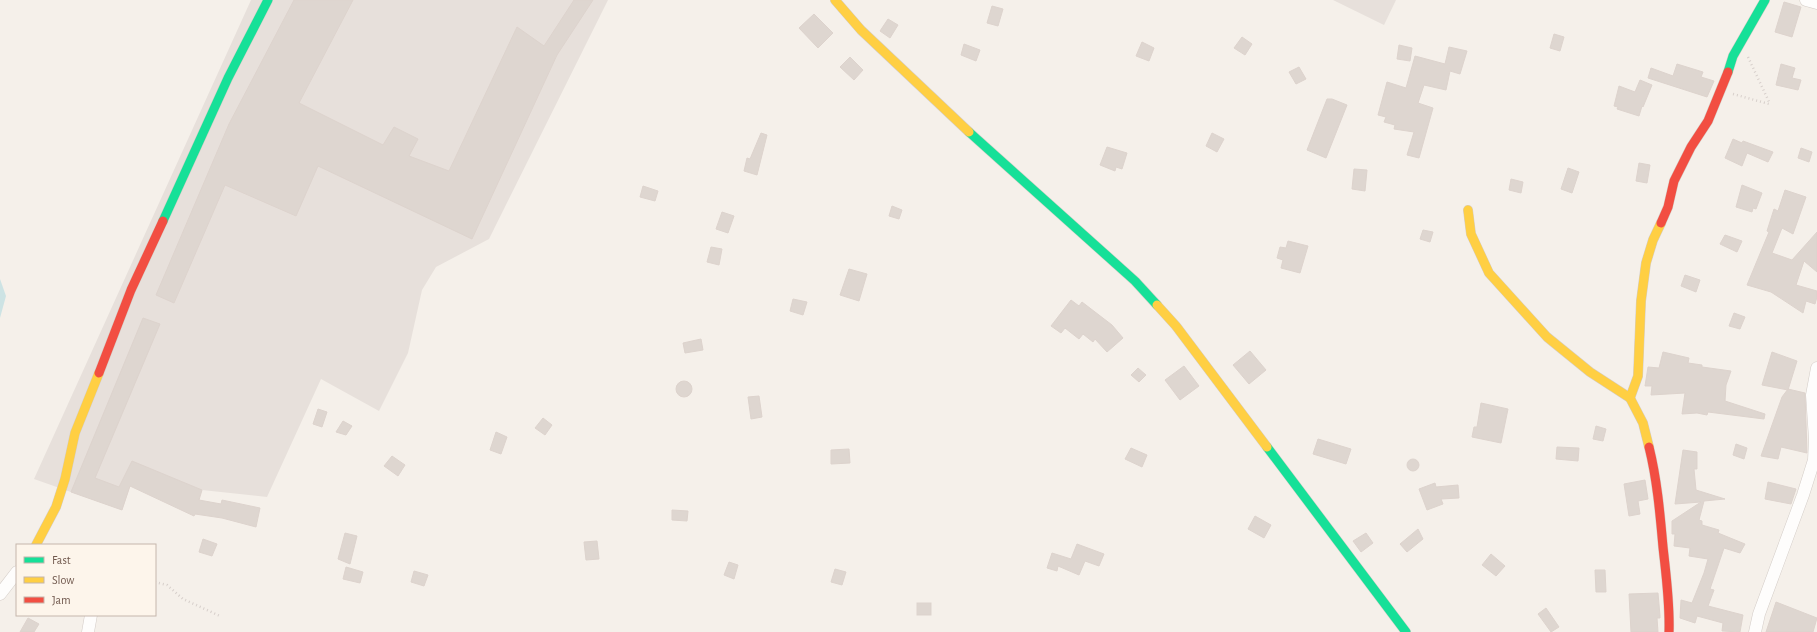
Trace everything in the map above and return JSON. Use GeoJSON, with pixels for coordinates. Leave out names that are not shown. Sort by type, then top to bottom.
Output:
{"type":"FeatureCollection","features":[{"type":"Feature","properties":{"kind":"street"},"geometry":{"type":"LineString","coordinates":[[37,544],[56,507],[65,479],[76,433],[131,290],[228,78],[268,0]]}},
{"type":"Feature","properties":{"kind":"street"},"geometry":{"type":"LineString","coordinates":[[835,0],[861,30],[984,146],[1140,286],[1176,326],[1406,632]]}},
{"type":"Feature","properties":{"kind":"street"},"geometry":{"type":"LineString","coordinates":[[1630,398],[1638,376],[1641,301],[1646,263],[1653,240],[1668,207],[1674,181],[1691,147],[1708,120],[1733,56],[1765,0]]}},
{"type":"Feature","properties":{"kind":"street"},"geometry":{"type":"LineString","coordinates":[[1468,210],[1471,234],[1489,273],[1547,337],[1590,372],[1630,398],[1643,423],[1653,462],[1662,523],[1670,611],[1668,632]]}},
{"type":"Feature","properties":{"kind":"street"},"geometry":{"type":"LineString","coordinates":[[1755,632],[1814,460],[1815,439],[1812,395],[1817,368]]}},
{"type":"Feature","properties":{"kind":"street"},"geometry":{"type":"LineString","coordinates":[[0,594],[16,573]]}},
{"type":"Feature","properties":{"kind":"street"},"geometry":{"type":"LineString","coordinates":[[88,632],[91,616]]}},
{"type":"Feature","properties":{"kind":"path"},"geometry":{"type":"LineString","coordinates":[[1721,90],[1770,104],[1741,41]]}},
{"type":"Feature","properties":{"kind":"path"},"geometry":{"type":"LineString","coordinates":[[156,582],[166,585],[183,599],[220,616]]}},
{"type":"Feature","properties":{"kind":"shaded area"},"geometry":{"type":"Polygon","coordinates":[[[251,0],[608,0],[489,239],[436,267],[422,290],[408,353],[379,411],[321,379],[267,497],[202,490],[130,486],[122,510],[34,479],[251,0]]]}},
{"type":"Feature","properties":{"kind":"shaded area"},"geometry":{"type":"Polygon","coordinates":[[[1333,0],[1396,0],[1384,25],[1333,0]]]}},
{"type":"Feature","properties":{"kind":"shaded area"},"geometry":{"type":"Polygon","coordinates":[[[0,279],[6,296],[0,318],[0,279]]]}},
{"type":"Feature","properties":{"kind":"building"},"geometry":{"type":"Polygon","coordinates":[[[294,0],[353,0],[299,103],[383,145],[394,127],[418,139],[409,156],[449,171],[517,27],[544,46],[574,0],[593,0],[557,55],[472,239],[318,166],[296,216],[225,185],[174,303],[156,295],[229,124],[294,0]]]}},
{"type":"Feature","properties":{"kind":"building"},"geometry":{"type":"Polygon","coordinates":[[[1784,2],[1801,7],[1792,37],[1775,32],[1784,2]]]}},
{"type":"Feature","properties":{"kind":"building"},"geometry":{"type":"Polygon","coordinates":[[[992,6],[1003,9],[998,26],[987,23],[992,6]]]}},
{"type":"Feature","properties":{"kind":"building"},"geometry":{"type":"Polygon","coordinates":[[[814,14],[833,33],[818,48],[799,28],[814,14]]]}},
{"type":"Feature","properties":{"kind":"building"},"geometry":{"type":"Polygon","coordinates":[[[888,19],[898,25],[890,38],[880,31],[888,19]]]}},
{"type":"Feature","properties":{"kind":"building"},"geometry":{"type":"Polygon","coordinates":[[[1554,34],[1564,37],[1560,51],[1550,48],[1554,34]]]}},
{"type":"Feature","properties":{"kind":"building"},"geometry":{"type":"Polygon","coordinates":[[[1242,37],[1252,44],[1245,55],[1234,48],[1242,37]]]}},
{"type":"Feature","properties":{"kind":"building"},"geometry":{"type":"Polygon","coordinates":[[[1142,42],[1154,48],[1149,61],[1136,56],[1142,42]]]}},
{"type":"Feature","properties":{"kind":"building"},"geometry":{"type":"Polygon","coordinates":[[[964,44],[980,50],[976,61],[961,55],[964,44]]]}},
{"type":"Feature","properties":{"kind":"building"},"geometry":{"type":"Polygon","coordinates":[[[1399,45],[1412,48],[1410,61],[1397,59],[1399,45]]]}},
{"type":"Feature","properties":{"kind":"building"},"geometry":{"type":"Polygon","coordinates":[[[1449,47],[1467,51],[1460,74],[1450,71],[1446,90],[1424,85],[1418,103],[1433,108],[1419,158],[1407,155],[1414,132],[1394,129],[1395,125],[1384,122],[1386,117],[1378,115],[1387,82],[1406,88],[1415,56],[1445,64],[1449,47]]]}},
{"type":"Feature","properties":{"kind":"building"},"geometry":{"type":"Polygon","coordinates":[[[850,57],[863,70],[854,80],[840,67],[850,57]]]}},
{"type":"Feature","properties":{"kind":"building"},"geometry":{"type":"Polygon","coordinates":[[[1677,64],[1703,72],[1701,77],[1714,81],[1707,97],[1648,78],[1651,68],[1673,76],[1677,64]]]}},
{"type":"Feature","properties":{"kind":"building"},"geometry":{"type":"Polygon","coordinates":[[[1781,64],[1795,68],[1792,78],[1801,80],[1798,90],[1776,85],[1781,64]]]}},
{"type":"Feature","properties":{"kind":"building"},"geometry":{"type":"Polygon","coordinates":[[[1299,67],[1306,79],[1296,84],[1289,72],[1299,67]]]}},
{"type":"Feature","properties":{"kind":"building"},"geometry":{"type":"Polygon","coordinates":[[[1640,80],[1652,85],[1639,116],[1617,109],[1618,107],[1614,106],[1619,86],[1635,92],[1640,80]]]}},
{"type":"Feature","properties":{"kind":"building"},"geometry":{"type":"Polygon","coordinates":[[[1327,99],[1332,99],[1347,105],[1326,158],[1307,150],[1327,99]]]}},
{"type":"Feature","properties":{"kind":"building"},"geometry":{"type":"Polygon","coordinates":[[[761,133],[767,135],[757,175],[744,171],[747,158],[750,159],[761,133]]]}},
{"type":"Feature","properties":{"kind":"building"},"geometry":{"type":"Polygon","coordinates":[[[1212,133],[1224,139],[1217,152],[1206,146],[1212,133]]]}},
{"type":"Feature","properties":{"kind":"building"},"geometry":{"type":"Polygon","coordinates":[[[1733,139],[1773,152],[1768,162],[1747,153],[1742,166],[1725,158],[1733,139]]]}},
{"type":"Feature","properties":{"kind":"building"},"geometry":{"type":"Polygon","coordinates":[[[1107,147],[1127,153],[1122,169],[1116,167],[1115,171],[1100,165],[1107,147]]]}},
{"type":"Feature","properties":{"kind":"building"},"geometry":{"type":"Polygon","coordinates":[[[1801,148],[1812,152],[1809,162],[1798,158],[1801,148]]]}},
{"type":"Feature","properties":{"kind":"building"},"geometry":{"type":"Polygon","coordinates":[[[1639,163],[1650,165],[1647,183],[1636,181],[1639,163]]]}},
{"type":"Feature","properties":{"kind":"building"},"geometry":{"type":"Polygon","coordinates":[[[1568,168],[1579,172],[1572,193],[1561,189],[1568,168]]]}},
{"type":"Feature","properties":{"kind":"building"},"geometry":{"type":"Polygon","coordinates":[[[1354,169],[1367,170],[1365,191],[1352,189],[1354,169]]]}},
{"type":"Feature","properties":{"kind":"building"},"geometry":{"type":"Polygon","coordinates":[[[1511,179],[1523,182],[1521,193],[1509,190],[1511,179]]]}},
{"type":"Feature","properties":{"kind":"building"},"geometry":{"type":"Polygon","coordinates":[[[1742,185],[1762,193],[1756,209],[1753,208],[1752,212],[1736,207],[1742,185]]]}},
{"type":"Feature","properties":{"kind":"building"},"geometry":{"type":"Polygon","coordinates":[[[643,186],[658,191],[655,201],[640,197],[643,186]]]}},
{"type":"Feature","properties":{"kind":"building"},"geometry":{"type":"Polygon","coordinates":[[[1785,190],[1806,197],[1793,234],[1782,228],[1772,253],[1792,260],[1817,232],[1817,272],[1804,261],[1796,285],[1817,291],[1815,304],[1806,301],[1803,313],[1771,292],[1747,285],[1769,232],[1767,231],[1774,209],[1778,211],[1785,190]]]}},
{"type":"Feature","properties":{"kind":"building"},"geometry":{"type":"Polygon","coordinates":[[[892,206],[902,210],[899,219],[889,216],[892,206]]]}},
{"type":"Feature","properties":{"kind":"building"},"geometry":{"type":"Polygon","coordinates":[[[722,212],[734,216],[728,233],[716,229],[722,212]]]}},
{"type":"Feature","properties":{"kind":"building"},"geometry":{"type":"Polygon","coordinates":[[[1423,230],[1433,232],[1430,242],[1420,239],[1423,230]]]}},
{"type":"Feature","properties":{"kind":"building"},"geometry":{"type":"Polygon","coordinates":[[[1725,235],[1742,241],[1737,252],[1720,244],[1725,235]]]}},
{"type":"Feature","properties":{"kind":"building"},"geometry":{"type":"Polygon","coordinates":[[[1288,241],[1308,246],[1300,273],[1281,268],[1283,260],[1277,258],[1280,247],[1286,248],[1288,241]]]}},
{"type":"Feature","properties":{"kind":"building"},"geometry":{"type":"Polygon","coordinates":[[[711,247],[722,249],[719,265],[707,262],[711,247]]]}},
{"type":"Feature","properties":{"kind":"building"},"geometry":{"type":"Polygon","coordinates":[[[849,269],[867,274],[859,301],[840,295],[849,269]]]}},
{"type":"Feature","properties":{"kind":"building"},"geometry":{"type":"Polygon","coordinates":[[[1685,275],[1700,280],[1696,292],[1681,286],[1685,275]]]}},
{"type":"Feature","properties":{"kind":"building"},"geometry":{"type":"Polygon","coordinates":[[[793,299],[807,302],[803,315],[790,311],[793,299]]]}},
{"type":"Feature","properties":{"kind":"building"},"geometry":{"type":"Polygon","coordinates":[[[1071,300],[1079,306],[1082,302],[1112,325],[1123,338],[1107,352],[1095,339],[1093,342],[1083,334],[1079,339],[1065,328],[1061,333],[1051,326],[1071,300]]]}},
{"type":"Feature","properties":{"kind":"building"},"geometry":{"type":"Polygon","coordinates":[[[1734,313],[1745,317],[1740,329],[1729,326],[1734,313]]]}},
{"type":"Feature","properties":{"kind":"building"},"geometry":{"type":"Polygon","coordinates":[[[143,318],[160,324],[95,478],[119,487],[132,461],[202,490],[199,500],[221,504],[222,500],[260,508],[256,527],[222,518],[195,514],[194,516],[130,486],[122,510],[71,492],[143,318]]]}},
{"type":"Feature","properties":{"kind":"building"},"geometry":{"type":"Polygon","coordinates":[[[701,339],[703,350],[685,353],[683,343],[701,339]]]}},
{"type":"Feature","properties":{"kind":"building"},"geometry":{"type":"Polygon","coordinates":[[[1250,351],[1266,370],[1249,384],[1233,365],[1250,351]]]}},
{"type":"Feature","properties":{"kind":"building"},"geometry":{"type":"Polygon","coordinates":[[[1663,352],[1689,358],[1688,363],[1702,365],[1702,367],[1731,371],[1726,385],[1725,401],[1765,414],[1764,419],[1708,412],[1707,415],[1697,413],[1682,414],[1685,393],[1651,395],[1652,386],[1645,386],[1648,367],[1659,368],[1663,352]]]}},
{"type":"Feature","properties":{"kind":"building"},"geometry":{"type":"Polygon","coordinates":[[[1772,352],[1797,361],[1788,390],[1762,385],[1772,352]]]}},
{"type":"Feature","properties":{"kind":"building"},"geometry":{"type":"Polygon","coordinates":[[[1184,366],[1199,386],[1180,400],[1165,380],[1184,366]]]}},
{"type":"Feature","properties":{"kind":"building"},"geometry":{"type":"Polygon","coordinates":[[[1138,368],[1146,375],[1139,382],[1131,375],[1138,368]]]}},
{"type":"Feature","properties":{"kind":"building"},"geometry":{"type":"Polygon","coordinates":[[[684,381],[691,386],[692,389],[687,396],[684,397],[677,392],[676,389],[681,382],[684,381]]]}},
{"type":"Feature","properties":{"kind":"building"},"geometry":{"type":"Polygon","coordinates":[[[1788,389],[1805,393],[1807,453],[1781,447],[1778,459],[1761,456],[1782,397],[1788,389]]]}},
{"type":"Feature","properties":{"kind":"building"},"geometry":{"type":"Polygon","coordinates":[[[759,396],[762,417],[751,419],[748,397],[759,396]]]}},
{"type":"Feature","properties":{"kind":"building"},"geometry":{"type":"Polygon","coordinates":[[[1481,403],[1508,409],[1501,443],[1472,437],[1474,427],[1477,427],[1481,403]]]}},
{"type":"Feature","properties":{"kind":"building"},"geometry":{"type":"Polygon","coordinates":[[[318,409],[327,412],[322,427],[313,424],[318,409]]]}},
{"type":"Feature","properties":{"kind":"building"},"geometry":{"type":"Polygon","coordinates":[[[543,418],[552,425],[545,435],[535,428],[543,418]]]}},
{"type":"Feature","properties":{"kind":"building"},"geometry":{"type":"Polygon","coordinates":[[[343,421],[352,426],[346,435],[336,432],[343,421]]]}},
{"type":"Feature","properties":{"kind":"building"},"geometry":{"type":"Polygon","coordinates":[[[1596,426],[1606,429],[1603,441],[1593,439],[1596,426]]]}},
{"type":"Feature","properties":{"kind":"building"},"geometry":{"type":"Polygon","coordinates":[[[496,432],[507,437],[501,454],[490,450],[496,432]]]}},
{"type":"Feature","properties":{"kind":"building"},"geometry":{"type":"Polygon","coordinates":[[[1318,439],[1351,449],[1346,464],[1313,454],[1318,439]]]}},
{"type":"Feature","properties":{"kind":"building"},"geometry":{"type":"Polygon","coordinates":[[[1736,444],[1747,448],[1744,459],[1733,455],[1736,444]]]}},
{"type":"Feature","properties":{"kind":"building"},"geometry":{"type":"Polygon","coordinates":[[[1557,447],[1579,448],[1578,461],[1556,459],[1557,447]]]}},
{"type":"Feature","properties":{"kind":"building"},"geometry":{"type":"Polygon","coordinates":[[[1131,448],[1147,455],[1142,467],[1125,459],[1131,448]]]}},
{"type":"Feature","properties":{"kind":"building"},"geometry":{"type":"Polygon","coordinates":[[[849,449],[850,463],[831,464],[831,450],[849,449]]]}},
{"type":"Feature","properties":{"kind":"building"},"geometry":{"type":"Polygon","coordinates":[[[1683,450],[1697,452],[1697,469],[1694,469],[1696,490],[1725,499],[1704,501],[1699,520],[1702,521],[1702,525],[1719,530],[1718,533],[1745,544],[1740,553],[1724,548],[1710,589],[1714,590],[1708,606],[1743,615],[1740,632],[1722,631],[1723,623],[1697,616],[1695,623],[1680,618],[1681,600],[1692,603],[1708,559],[1689,556],[1690,548],[1674,546],[1675,534],[1672,534],[1672,521],[1701,502],[1675,504],[1683,450]]]}},
{"type":"Feature","properties":{"kind":"building"},"geometry":{"type":"Polygon","coordinates":[[[392,456],[405,465],[398,476],[384,466],[392,456]]]}},
{"type":"Feature","properties":{"kind":"building"},"geometry":{"type":"Polygon","coordinates":[[[1413,459],[1417,461],[1419,465],[1417,469],[1413,471],[1409,469],[1407,465],[1409,461],[1413,459]]]}},
{"type":"Feature","properties":{"kind":"building"},"geometry":{"type":"Polygon","coordinates":[[[1645,480],[1648,499],[1638,501],[1640,514],[1629,516],[1624,484],[1645,480]]]}},
{"type":"Feature","properties":{"kind":"building"},"geometry":{"type":"Polygon","coordinates":[[[1768,482],[1796,489],[1791,504],[1765,499],[1768,482]]]}},
{"type":"Feature","properties":{"kind":"building"},"geometry":{"type":"Polygon","coordinates":[[[1435,483],[1436,487],[1458,485],[1459,498],[1441,499],[1443,504],[1427,510],[1419,489],[1435,483]]]}},
{"type":"Feature","properties":{"kind":"building"},"geometry":{"type":"Polygon","coordinates":[[[672,510],[688,511],[687,521],[672,520],[672,510]]]}},
{"type":"Feature","properties":{"kind":"building"},"geometry":{"type":"Polygon","coordinates":[[[1255,516],[1271,525],[1264,538],[1248,529],[1255,516]]]}},
{"type":"Feature","properties":{"kind":"building"},"geometry":{"type":"Polygon","coordinates":[[[1418,529],[1423,539],[1407,552],[1400,544],[1418,529]]]}},
{"type":"Feature","properties":{"kind":"building"},"geometry":{"type":"Polygon","coordinates":[[[345,533],[357,536],[350,564],[338,559],[345,533]]]}},
{"type":"Feature","properties":{"kind":"building"},"geometry":{"type":"Polygon","coordinates":[[[1366,533],[1373,543],[1361,552],[1353,541],[1366,533]]]}},
{"type":"Feature","properties":{"kind":"building"},"geometry":{"type":"Polygon","coordinates":[[[203,539],[217,544],[212,556],[199,552],[203,539]]]}},
{"type":"Feature","properties":{"kind":"building"},"geometry":{"type":"Polygon","coordinates":[[[597,541],[599,559],[586,560],[584,542],[597,541]]]}},
{"type":"Feature","properties":{"kind":"building"},"geometry":{"type":"Polygon","coordinates":[[[1077,544],[1104,554],[1099,566],[1085,561],[1079,575],[1058,566],[1057,571],[1047,568],[1052,553],[1071,559],[1077,544]]]}},
{"type":"Feature","properties":{"kind":"building"},"geometry":{"type":"Polygon","coordinates":[[[1491,554],[1505,566],[1496,576],[1482,565],[1491,554]]]}},
{"type":"Feature","properties":{"kind":"building"},"geometry":{"type":"Polygon","coordinates":[[[729,562],[738,565],[734,579],[724,575],[729,562]]]}},
{"type":"Feature","properties":{"kind":"building"},"geometry":{"type":"Polygon","coordinates":[[[346,567],[363,572],[360,583],[343,579],[346,567]]]}},
{"type":"Feature","properties":{"kind":"building"},"geometry":{"type":"Polygon","coordinates":[[[835,569],[846,572],[842,585],[831,582],[835,569]]]}},
{"type":"Feature","properties":{"kind":"building"},"geometry":{"type":"Polygon","coordinates":[[[1595,570],[1605,570],[1606,592],[1596,592],[1595,570]]]}},
{"type":"Feature","properties":{"kind":"building"},"geometry":{"type":"Polygon","coordinates":[[[414,571],[428,575],[424,586],[411,582],[414,571]]]}},
{"type":"Feature","properties":{"kind":"building"},"geometry":{"type":"Polygon","coordinates":[[[1658,593],[1660,618],[1657,618],[1658,632],[1631,632],[1629,594],[1658,593]]]}},
{"type":"Feature","properties":{"kind":"building"},"geometry":{"type":"Polygon","coordinates":[[[1776,602],[1817,618],[1813,632],[1766,632],[1776,602]]]}},
{"type":"Feature","properties":{"kind":"building"},"geometry":{"type":"Polygon","coordinates":[[[917,603],[931,603],[931,615],[917,615],[917,603]]]}},
{"type":"Feature","properties":{"kind":"building"},"geometry":{"type":"Polygon","coordinates":[[[1546,608],[1559,627],[1551,632],[1538,614],[1546,608]]]}},
{"type":"Feature","properties":{"kind":"building"},"geometry":{"type":"Polygon","coordinates":[[[28,618],[39,624],[34,632],[20,632],[28,618]]]}},
{"type":"Feature","properties":{"kind":"traffic: fast"},"geometry":{"type":"LineString","coordinates":[[163,221],[228,78],[268,0]]}},
{"type":"Feature","properties":{"kind":"traffic: fast"},"geometry":{"type":"LineString","coordinates":[[1728,72],[1733,56],[1765,0]]}},
{"type":"Feature","properties":{"kind":"traffic: fast"},"geometry":{"type":"LineString","coordinates":[[969,132],[1135,281],[1157,305]]}},
{"type":"Feature","properties":{"kind":"traffic: fast"},"geometry":{"type":"LineString","coordinates":[[1267,447],[1406,632]]}},
{"type":"Feature","properties":{"kind":"traffic: slow"},"geometry":{"type":"LineString","coordinates":[[835,0],[861,30],[969,132]]}},
{"type":"Feature","properties":{"kind":"traffic: slow"},"geometry":{"type":"LineString","coordinates":[[1468,210],[1471,234],[1489,273],[1547,337],[1590,372],[1630,398],[1643,423],[1649,447]]}},
{"type":"Feature","properties":{"kind":"traffic: slow"},"geometry":{"type":"LineString","coordinates":[[1630,398],[1638,376],[1641,301],[1646,263],[1653,240],[1661,223]]}},
{"type":"Feature","properties":{"kind":"traffic: slow"},"geometry":{"type":"LineString","coordinates":[[1157,305],[1176,326],[1267,447]]}},
{"type":"Feature","properties":{"kind":"traffic: slow"},"geometry":{"type":"LineString","coordinates":[[37,544],[56,507],[65,479],[75,433],[99,373]]}},
{"type":"Feature","properties":{"kind":"traffic: jam"},"geometry":{"type":"LineString","coordinates":[[1661,223],[1668,207],[1674,181],[1691,147],[1708,121],[1728,72]]}},
{"type":"Feature","properties":{"kind":"traffic: jam"},"geometry":{"type":"LineString","coordinates":[[99,373],[131,290],[163,221]]}},
{"type":"Feature","properties":{"kind":"traffic: jam"},"geometry":{"type":"LineString","coordinates":[[1649,447],[1659,509],[1668,600],[1669,632]]}}]}
